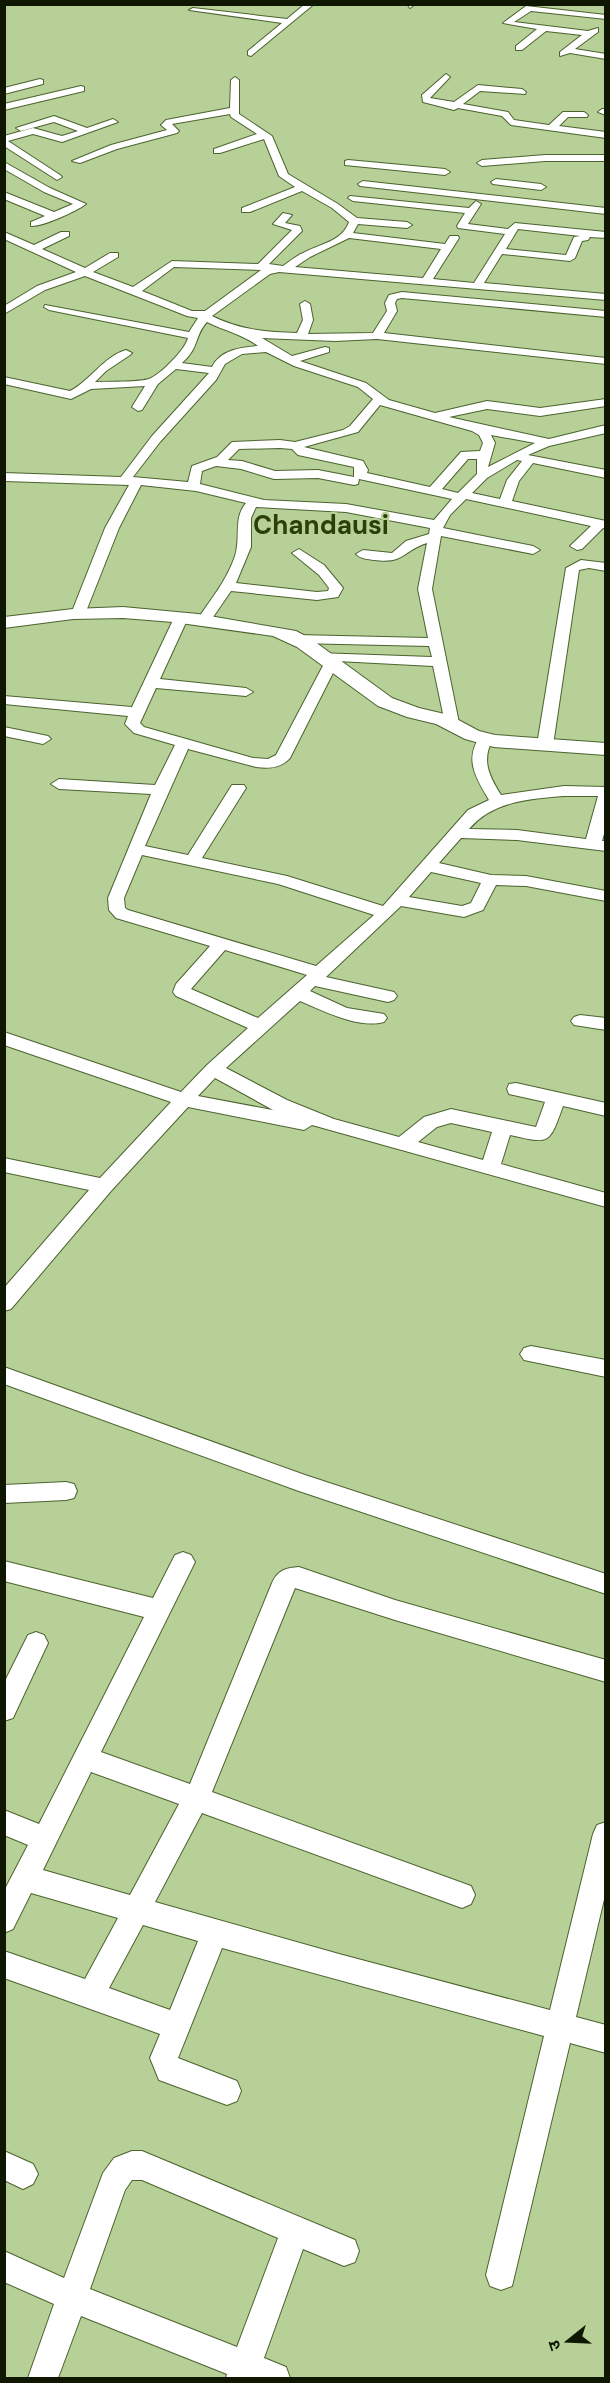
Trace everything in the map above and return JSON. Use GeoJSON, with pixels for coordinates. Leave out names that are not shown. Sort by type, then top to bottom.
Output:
{"type":"FeatureCollection","features":[{"type":"Feature","properties":{"kind":"street"},"geometry":{"type":"LineString","coordinates":[[251,53],[310,4]]}},
{"type":"Feature","properties":{"kind":"street"},"geometry":{"type":"LineString","coordinates":[[589,38],[507,22],[529,8],[606,17]]}},
{"type":"Feature","properties":{"kind":"street"},"geometry":{"type":"LineString","coordinates":[[193,10],[289,22]]}},
{"type":"Feature","properties":{"kind":"street"},"geometry":{"type":"LineString","coordinates":[[292,10],[302,11]]}},
{"type":"Feature","properties":{"kind":"street"},"geometry":{"type":"LineString","coordinates":[[598,27],[589,38],[566,52],[606,57]]}},
{"type":"Feature","properties":{"kind":"street"},"geometry":{"type":"LineString","coordinates":[[519,48],[544,28]]}},
{"type":"Feature","properties":{"kind":"street"},"geometry":{"type":"LineString","coordinates":[[446,77],[424,98],[429,102],[454,107],[498,101],[522,92]]}},
{"type":"Feature","properties":{"kind":"street"},"geometry":{"type":"LineString","coordinates":[[235,80],[234,110],[236,117],[271,141],[281,171],[289,180],[335,206],[354,221],[407,225]]}},
{"type":"Feature","properties":{"kind":"street"},"geometry":{"type":"LineString","coordinates":[[4,91],[43,84],[4,96]]}},
{"type":"Feature","properties":{"kind":"street"},"geometry":{"type":"LineString","coordinates":[[454,107],[478,88],[498,101],[507,120],[511,123],[606,135]]}},
{"type":"Feature","properties":{"kind":"street"},"geometry":{"type":"LineString","coordinates":[[4,106],[81,89]]}},
{"type":"Feature","properties":{"kind":"street"},"geometry":{"type":"LineString","coordinates":[[77,161],[114,147],[174,131],[166,125],[169,122],[234,110]]}},
{"type":"Feature","properties":{"kind":"street"},"geometry":{"type":"LineString","coordinates":[[551,128],[566,114],[584,115]]}},
{"type":"Feature","properties":{"kind":"street"},"geometry":{"type":"LineString","coordinates":[[4,133],[54,119],[87,130]]}},
{"type":"Feature","properties":{"kind":"street"},"geometry":{"type":"LineString","coordinates":[[4,141],[33,131],[59,139],[112,122]]}},
{"type":"Feature","properties":{"kind":"street"},"geometry":{"type":"LineString","coordinates":[[560,142],[568,130]]}},
{"type":"Feature","properties":{"kind":"street"},"geometry":{"type":"LineString","coordinates":[[217,151],[265,135]]}},
{"type":"Feature","properties":{"kind":"street"},"geometry":{"type":"LineString","coordinates":[[4,141],[57,177]]}},
{"type":"Feature","properties":{"kind":"street"},"geometry":{"type":"LineString","coordinates":[[482,163],[544,158],[606,158]]}},
{"type":"Feature","properties":{"kind":"street"},"geometry":{"type":"LineString","coordinates":[[348,163],[373,161],[403,168],[445,172]]}},
{"type":"Feature","properties":{"kind":"street"},"geometry":{"type":"LineString","coordinates":[[4,165],[47,190],[81,204],[35,224]]}},
{"type":"Feature","properties":{"kind":"street"},"geometry":{"type":"LineString","coordinates":[[390,187],[403,168]]}},
{"type":"Feature","properties":{"kind":"street"},"geometry":{"type":"LineString","coordinates":[[496,182],[541,187]]}},
{"type":"Feature","properties":{"kind":"street"},"geometry":{"type":"LineString","coordinates":[[363,184],[606,211]]}},
{"type":"Feature","properties":{"kind":"street"},"geometry":{"type":"LineString","coordinates":[[509,201],[517,185]]}},
{"type":"Feature","properties":{"kind":"street"},"geometry":{"type":"LineString","coordinates":[[246,210],[303,187]]}},
{"type":"Feature","properties":{"kind":"street"},"geometry":{"type":"LineString","coordinates":[[4,206],[47,190]]}},
{"type":"Feature","properties":{"kind":"street"},"geometry":{"type":"LineString","coordinates":[[4,195],[16,202],[55,216]]}},
{"type":"Feature","properties":{"kind":"street"},"geometry":{"type":"LineString","coordinates":[[480,197],[461,224],[464,227],[510,232]]}},
{"type":"Feature","properties":{"kind":"street"},"geometry":{"type":"LineString","coordinates":[[353,198],[471,212]]}},
{"type":"Feature","properties":{"kind":"street"},"geometry":{"type":"LineString","coordinates":[[260,267],[297,231],[296,228],[278,224],[287,215]]}},
{"type":"Feature","properties":{"kind":"street"},"geometry":{"type":"LineString","coordinates":[[138,407],[153,382],[175,365],[191,348],[194,330],[202,316],[214,311],[267,271],[283,269],[332,244],[346,234],[354,221]]}},
{"type":"Feature","properties":{"kind":"street"},"geometry":{"type":"LineString","coordinates":[[478,285],[510,232],[517,225],[605,235]]}},
{"type":"Feature","properties":{"kind":"street"},"geometry":{"type":"LineString","coordinates":[[499,251],[570,258],[578,239],[584,238],[586,233]]}},
{"type":"Feature","properties":{"kind":"street"},"geometry":{"type":"LineString","coordinates":[[35,248],[65,234]]}},
{"type":"Feature","properties":{"kind":"street"},"geometry":{"type":"LineString","coordinates":[[346,234],[448,247]]}},
{"type":"Feature","properties":{"kind":"street"},"geometry":{"type":"LineString","coordinates":[[4,235],[136,295],[247,333],[301,337],[377,336],[606,361]]}},
{"type":"Feature","properties":{"kind":"street"},"geometry":{"type":"LineString","coordinates":[[426,281],[456,235]]}},
{"type":"Feature","properties":{"kind":"street"},"geometry":{"type":"LineString","coordinates":[[332,244],[379,250]]}},
{"type":"Feature","properties":{"kind":"street"},"geometry":{"type":"LineString","coordinates":[[4,311],[41,288],[85,272],[114,255]]}},
{"type":"Feature","properties":{"kind":"street"},"geometry":{"type":"LineString","coordinates":[[136,295],[172,264],[217,264],[606,297]]}},
{"type":"Feature","properties":{"kind":"street"},"geometry":{"type":"LineString","coordinates":[[377,336],[392,311],[390,303],[397,296],[606,314]]}},
{"type":"Feature","properties":{"kind":"street"},"geometry":{"type":"LineString","coordinates":[[301,337],[308,320],[305,304]]}},
{"type":"Feature","properties":{"kind":"street"},"geometry":{"type":"LineString","coordinates":[[49,307],[113,315],[193,336]]}},
{"type":"Feature","properties":{"kind":"street"},"geometry":{"type":"LineString","coordinates":[[538,308],[539,312],[544,315],[606,322]]}},
{"type":"Feature","properties":{"kind":"street"},"geometry":{"type":"LineString","coordinates":[[247,333],[290,360],[362,385],[392,406],[476,428],[519,423],[540,412],[561,407],[606,402]]}},
{"type":"Feature","properties":{"kind":"street"},"geometry":{"type":"LineString","coordinates":[[78,614],[132,480],[156,439],[212,378],[220,362],[239,351],[268,348]]}},
{"type":"Feature","properties":{"kind":"street"},"geometry":{"type":"LineString","coordinates":[[290,360],[325,350]]}},
{"type":"Feature","properties":{"kind":"street"},"geometry":{"type":"LineString","coordinates":[[4,380],[68,395],[83,388],[102,369],[126,352]]}},
{"type":"Feature","properties":{"kind":"street"},"geometry":{"type":"LineString","coordinates":[[175,365],[216,370]]}},
{"type":"Feature","properties":{"kind":"street"},"geometry":{"type":"LineString","coordinates":[[83,388],[153,382]]}},
{"type":"Feature","properties":{"kind":"street"},"geometry":{"type":"LineString","coordinates":[[193,487],[196,469],[221,460],[233,446],[280,444],[296,446],[315,439],[350,432],[379,399]]}},
{"type":"Feature","properties":{"kind":"street"},"geometry":{"type":"LineString","coordinates":[[436,417],[487,405],[551,442]]}},
{"type":"Feature","properties":{"kind":"street"},"geometry":{"type":"LineString","coordinates":[[476,428],[488,438],[489,443],[481,463],[483,475]]}},
{"type":"Feature","properties":{"kind":"street"},"geometry":{"type":"LineString","coordinates":[[452,723],[425,589],[436,531],[462,496],[483,475],[514,456],[551,442],[606,429]]}},
{"type":"Feature","properties":{"kind":"street"},"geometry":{"type":"LineString","coordinates":[[296,446],[302,452],[359,464],[362,470],[343,494]]}},
{"type":"Feature","properties":{"kind":"street"},"geometry":{"type":"LineString","coordinates":[[433,491],[465,455],[483,454]]}},
{"type":"Feature","properties":{"kind":"street"},"geometry":{"type":"LineString","coordinates":[[514,456],[606,474]]}},
{"type":"Feature","properties":{"kind":"street"},"geometry":{"type":"LineString","coordinates":[[505,504],[513,480],[530,459]]}},
{"type":"Feature","properties":{"kind":"street"},"geometry":{"type":"LineString","coordinates":[[215,462],[242,465],[274,475],[318,474],[356,478],[603,524]]}},
{"type":"Feature","properties":{"kind":"street"},"geometry":{"type":"LineString","coordinates":[[4,477],[132,480],[193,487],[259,502],[346,508],[436,531],[533,550]]}},
{"type":"Feature","properties":{"kind":"street"},"geometry":{"type":"LineString","coordinates":[[204,620],[240,560],[245,544],[244,517],[248,508],[259,502]]}},
{"type":"Feature","properties":{"kind":"street"},"geometry":{"type":"LineString","coordinates":[[577,546],[603,524]]}},
{"type":"Feature","properties":{"kind":"street"},"geometry":{"type":"LineString","coordinates":[[363,554],[389,558],[397,556],[411,544],[436,531]]}},
{"type":"Feature","properties":{"kind":"street"},"geometry":{"type":"LineString","coordinates":[[226,586],[317,596],[333,594],[336,588],[332,580],[299,553]]}},
{"type":"Feature","properties":{"kind":"street"},"geometry":{"type":"LineString","coordinates":[[545,745],[573,568],[578,564],[606,567]]}},
{"type":"Feature","properties":{"kind":"street"},"geometry":{"type":"LineString","coordinates":[[4,623],[78,614],[112,613],[204,620],[273,631],[296,639],[385,702],[401,709],[452,723],[472,735],[485,739],[545,745],[606,748]]}},
{"type":"Feature","properties":{"kind":"street"},"geometry":{"type":"LineString","coordinates":[[181,618],[137,712],[132,724],[134,728],[261,764],[277,762],[282,758],[327,660]]}},
{"type":"Feature","properties":{"kind":"street"},"geometry":{"type":"LineString","coordinates":[[296,639],[436,642]]}},
{"type":"Feature","properties":{"kind":"street"},"geometry":{"type":"LineString","coordinates":[[327,660],[440,662]]}},
{"type":"Feature","properties":{"kind":"street"},"geometry":{"type":"LineString","coordinates":[[151,683],[246,692]]}},
{"type":"Feature","properties":{"kind":"street"},"geometry":{"type":"LineString","coordinates":[[4,700],[137,712]]}},
{"type":"Feature","properties":{"kind":"street"},"geometry":{"type":"LineString","coordinates":[[4,731],[43,739]]}},
{"type":"Feature","properties":{"kind":"street"},"geometry":{"type":"LineString","coordinates":[[485,739],[478,749],[477,757],[498,802]]}},
{"type":"Feature","properties":{"kind":"street"},"geometry":{"type":"LineString","coordinates":[[183,743],[135,849],[116,898],[117,910],[122,914],[222,944],[316,976],[388,996]]}},
{"type":"Feature","properties":{"kind":"street"},"geometry":{"type":"LineString","coordinates":[[59,784],[160,790]]}},
{"type":"Feature","properties":{"kind":"street"},"geometry":{"type":"LineString","coordinates":[[192,861],[238,788]]}},
{"type":"Feature","properties":{"kind":"street"},"geometry":{"type":"LineString","coordinates":[[4,1303],[104,1186],[213,1068],[392,907],[456,833],[474,813],[498,802],[542,793],[606,793],[599,845],[517,835],[456,833]]}},
{"type":"Feature","properties":{"kind":"street"},"geometry":{"type":"LineString","coordinates":[[135,849],[281,880],[392,907],[464,912],[477,906],[491,880]]}},
{"type":"Feature","properties":{"kind":"street"},"geometry":{"type":"LineString","coordinates":[[428,866],[491,880],[526,881],[606,896]]}},
{"type":"Feature","properties":{"kind":"street"},"geometry":{"type":"LineString","coordinates":[[222,944],[182,988],[182,992],[260,1026]]}},
{"type":"Feature","properties":{"kind":"street"},"geometry":{"type":"LineString","coordinates":[[298,993],[344,1012],[378,1018]]}},
{"type":"Feature","properties":{"kind":"street"},"geometry":{"type":"LineString","coordinates":[[580,1021],[606,1024]]}},
{"type":"Feature","properties":{"kind":"street"},"geometry":{"type":"LineString","coordinates":[[4,1038],[184,1100],[280,1120],[328,1124]]}},
{"type":"Feature","properties":{"kind":"street"},"geometry":{"type":"LineString","coordinates":[[213,1068],[280,1105],[328,1124],[606,1200]]}},
{"type":"Feature","properties":{"kind":"street"},"geometry":{"type":"LineString","coordinates":[[516,1089],[606,1110]]}},
{"type":"Feature","properties":{"kind":"street"},"geometry":{"type":"LineString","coordinates":[[402,1145],[429,1121],[441,1116],[451,1116],[540,1135],[544,1132],[556,1099]]}},
{"type":"Feature","properties":{"kind":"street"},"geometry":{"type":"LineString","coordinates":[[490,1169],[503,1128]]}},
{"type":"Feature","properties":{"kind":"street"},"geometry":{"type":"LineString","coordinates":[[4,1165],[104,1186]]}},
{"type":"Feature","properties":{"kind":"street"},"geometry":{"type":"LineString","coordinates":[[531,1354],[606,1370]]}},
{"type":"Feature","properties":{"kind":"street"},"geometry":{"type":"LineString","coordinates":[[4,1375],[136,1425],[606,1584]]}},
{"type":"Feature","properties":{"kind":"street"},"geometry":{"type":"LineString","coordinates":[[4,1494],[66,1491]]}},
{"type":"Feature","properties":{"kind":"street"},"geometry":{"type":"LineString","coordinates":[[4,1920],[183,1562]]}},
{"type":"Feature","properties":{"kind":"street"},"geometry":{"type":"LineString","coordinates":[[4,1571],[159,1610]]}},
{"type":"Feature","properties":{"kind":"street"},"geometry":{"type":"LineString","coordinates":[[91,1995],[196,1798],[284,1583],[289,1578],[298,1578],[395,1610],[606,1671]]}},
{"type":"Feature","properties":{"kind":"street"},"geometry":{"type":"LineString","coordinates":[[4,1710],[36,1643]]}},
{"type":"Feature","properties":{"kind":"street"},"geometry":{"type":"LineString","coordinates":[[85,1758],[462,1895]]}},
{"type":"Feature","properties":{"kind":"street"},"geometry":{"type":"LineString","coordinates":[[4,1822],[45,1839]]}},
{"type":"Feature","properties":{"kind":"street"},"geometry":{"type":"LineString","coordinates":[[501,2275],[606,1834]]}},
{"type":"Feature","properties":{"kind":"street"},"geometry":{"type":"LineString","coordinates":[[26,1878],[214,1933],[606,2039]]}},
{"type":"Feature","properties":{"kind":"street"},"geometry":{"type":"LineString","coordinates":[[214,1933],[164,2058],[169,2070],[227,2091]]}},
{"type":"Feature","properties":{"kind":"street"},"geometry":{"type":"LineString","coordinates":[[4,1964],[176,2026]]}},
{"type":"Feature","properties":{"kind":"street"},"geometry":{"type":"LineString","coordinates":[[43,2379],[113,2183],[119,2172],[129,2164],[142,2166],[344,2251]]}},
{"type":"Feature","properties":{"kind":"street"},"geometry":{"type":"LineString","coordinates":[[243,2372],[295,2231]]}},
{"type":"Feature","properties":{"kind":"street"},"geometry":{"type":"LineString","coordinates":[[4,2266],[243,2372],[275,2379]]}},
{"type":"Feature","properties":{"kind":"district","name":"Chandausi"},"geometry":{"type":"Point","coordinates":[321,525]}}]}
